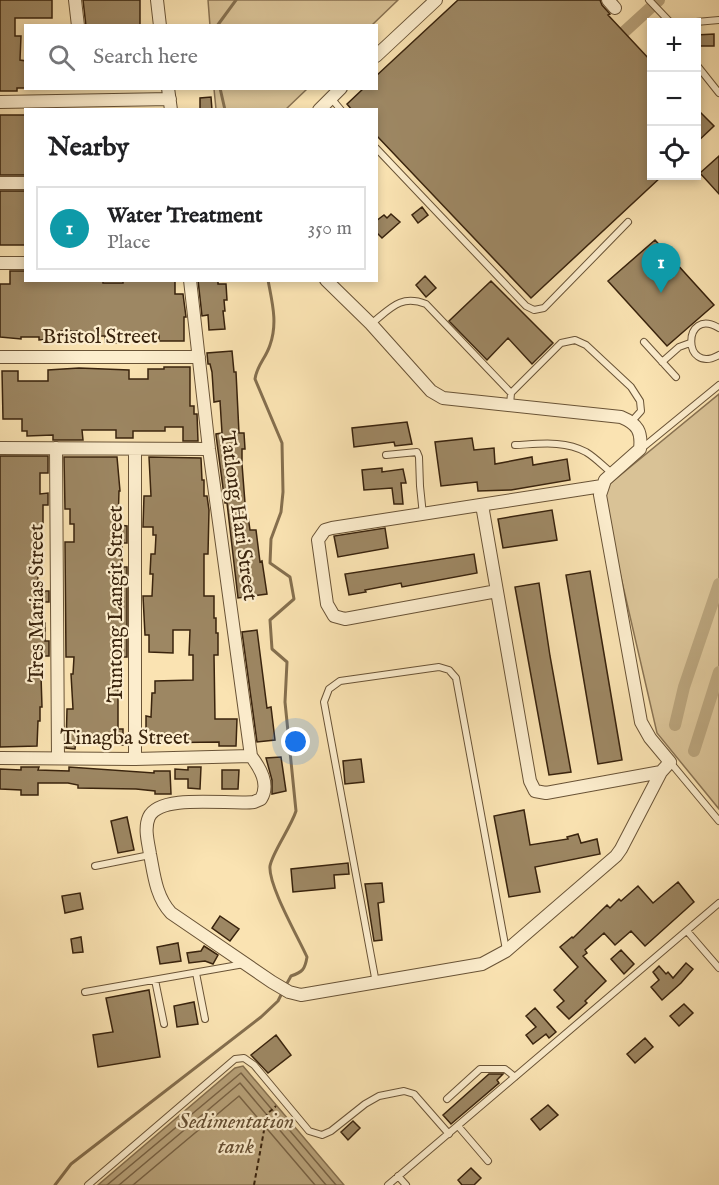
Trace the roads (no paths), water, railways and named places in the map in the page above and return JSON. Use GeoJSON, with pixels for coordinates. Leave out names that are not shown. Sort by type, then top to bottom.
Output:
{"type":"FeatureCollection","features":[{"type":"Feature","properties":{"kind":"street"},"geometry":{"type":"LineString","coordinates":[[75,0],[78,24]]}},
{"type":"Feature","properties":{"kind":"street"},"geometry":{"type":"LineString","coordinates":[[157,0],[160,24]]}},
{"type":"Feature","properties":{"kind":"street"},"geometry":{"type":"LineString","coordinates":[[378,54],[436,0]]}},
{"type":"Feature","properties":{"kind":"street"},"geometry":{"type":"LineString","coordinates":[[321,108],[339,90]]}},
{"type":"Feature","properties":{"kind":"street"},"geometry":{"type":"LineString","coordinates":[[0,102],[88,94],[170,99]]}},
{"type":"Feature","properties":{"kind":"street"},"geometry":{"type":"LineString","coordinates":[[0,183],[24,183]]}},
{"type":"Feature","properties":{"kind":"street"},"geometry":{"type":"LineString","coordinates":[[0,263],[24,263]]}},
{"type":"Feature","properties":{"kind":"street","name":"Tatlong Hari Street"},"geometry":{"type":"LineString","coordinates":[[150,855],[147,824],[149,815],[161,805],[176,802],[246,803],[261,799],[265,789],[262,773],[251,756],[209,449],[190,282]]}},
{"type":"Feature","properties":{"kind":"street"},"geometry":{"type":"LineString","coordinates":[[150,855],[158,892],[163,904],[171,913],[289,992],[301,995],[376,983],[482,964],[506,951],[616,856],[661,772],[670,762],[650,738],[641,722],[600,495],[602,486],[640,449],[642,439],[640,430],[632,421],[621,417],[510,399],[443,398],[431,391],[371,324],[328,282]]}},
{"type":"Feature","properties":{"kind":"street","name":"Bristol Street"},"geometry":{"type":"LineString","coordinates":[[0,357],[199,357]]}},
{"type":"Feature","properties":{"kind":"street"},"geometry":{"type":"LineString","coordinates":[[0,448],[209,449]]}},
{"type":"Feature","properties":{"kind":"street","name":"Tres Marias Street"},"geometry":{"type":"LineString","coordinates":[[56,448],[58,758]]}},
{"type":"Feature","properties":{"kind":"street","name":"Tuntong Langit Street"},"geometry":{"type":"LineString","coordinates":[[135,448],[135,759]]}},
{"type":"Feature","properties":{"kind":"street"},"geometry":{"type":"LineString","coordinates":[[497,591],[345,619],[334,616],[327,604],[318,540],[320,534],[332,528],[602,486]]}},
{"type":"Feature","properties":{"kind":"street"},"geometry":{"type":"LineString","coordinates":[[482,505],[530,781],[536,791],[546,793],[661,772]]}},
{"type":"Feature","properties":{"kind":"street","name":"Tinagba Street"},"geometry":{"type":"LineString","coordinates":[[0,758],[135,759],[251,756]]}},
{"type":"Feature","properties":{"kind":"lane"},"geometry":{"type":"LineString","coordinates":[[649,0],[667,18]]}},
{"type":"Feature","properties":{"kind":"lane"},"geometry":{"type":"LineString","coordinates":[[701,22],[719,20]]}},
{"type":"Feature","properties":{"kind":"lane"},"geometry":{"type":"LineString","coordinates":[[701,70],[719,93]]}},
{"type":"Feature","properties":{"kind":"lane"},"geometry":{"type":"LineString","coordinates":[[331,98],[339,108]]}},
{"type":"Feature","properties":{"kind":"lane"},"geometry":{"type":"LineString","coordinates":[[378,150],[526,306],[534,310],[544,308],[628,222]]}},
{"type":"Feature","properties":{"kind":"lane"},"geometry":{"type":"LineString","coordinates":[[371,324],[399,302],[415,300],[426,304],[510,399],[561,344],[575,340],[582,342],[631,387],[640,400],[641,411],[632,421]]}},
{"type":"Feature","properties":{"kind":"lane"},"geometry":{"type":"LineString","coordinates":[[719,328],[712,324],[701,325],[693,333],[690,343],[699,357],[710,359],[719,355]]}},
{"type":"Feature","properties":{"kind":"lane"},"geometry":{"type":"LineString","coordinates":[[644,342],[676,377]]}},
{"type":"Feature","properties":{"kind":"lane"},"geometry":{"type":"LineString","coordinates":[[662,362],[679,347],[690,343]]}},
{"type":"Feature","properties":{"kind":"lane"},"geometry":{"type":"LineString","coordinates":[[640,449],[719,385]]}},
{"type":"Feature","properties":{"kind":"lane"},"geometry":{"type":"LineString","coordinates":[[515,445],[547,443],[571,446],[587,453],[613,474]]}},
{"type":"Feature","properties":{"kind":"lane"},"geometry":{"type":"LineString","coordinates":[[386,454],[417,452],[423,515]]}},
{"type":"Feature","properties":{"kind":"lane"},"geometry":{"type":"LineString","coordinates":[[376,983],[324,702],[329,689],[340,681],[439,667],[449,670],[456,678],[506,951]]}},
{"type":"Feature","properties":{"kind":"lane"},"geometry":{"type":"LineString","coordinates":[[670,762],[719,822]]}},
{"type":"Feature","properties":{"kind":"lane"},"geometry":{"type":"LineString","coordinates":[[95,866],[150,855]]}},
{"type":"Feature","properties":{"kind":"lane"},"geometry":{"type":"LineString","coordinates":[[388,1185],[719,903]]}},
{"type":"Feature","properties":{"kind":"lane"},"geometry":{"type":"LineString","coordinates":[[687,930],[719,968]]}},
{"type":"Feature","properties":{"kind":"lane"},"geometry":{"type":"LineString","coordinates":[[85,993],[246,964]]}},
{"type":"Feature","properties":{"kind":"lane"},"geometry":{"type":"LineString","coordinates":[[196,973],[205,1019]]}},
{"type":"Feature","properties":{"kind":"lane"},"geometry":{"type":"LineString","coordinates":[[155,980],[164,1024]]}},
{"type":"Feature","properties":{"kind":"lane"},"geometry":{"type":"LineString","coordinates":[[88,1185],[236,1059],[244,1058],[254,1065],[309,1131],[322,1135],[332,1131],[364,1104],[379,1096],[404,1091],[414,1094],[449,1134]]}},
{"type":"Feature","properties":{"kind":"lane"},"geometry":{"type":"LineString","coordinates":[[447,1099],[480,1069],[505,1069],[514,1077]]}},
{"type":"Feature","properties":{"kind":"lane"},"geometry":{"type":"LineString","coordinates":[[458,1126],[488,1161]]}},
{"type":"Feature","properties":{"kind":"lane"},"geometry":{"type":"LineString","coordinates":[[398,1176],[406,1185]]}},
{"type":"Feature","properties":{"kind":"water","name":"Sedimentation tank"},"geometry":{"type":"Polygon","coordinates":[[[243,1066],[344,1185],[98,1185],[235,1068],[243,1066]]]}},
{"type":"Feature","properties":{"kind":"waterway"},"geometry":{"type":"LineString","coordinates":[[218,24],[236,0]]}},
{"type":"Feature","properties":{"kind":"waterway"},"geometry":{"type":"LineString","coordinates":[[624,32],[659,0]]}},
{"type":"Feature","properties":{"kind":"waterway"},"geometry":{"type":"LineString","coordinates":[[220,90],[225,108]]}},
{"type":"Feature","properties":{"kind":"waterway"},"geometry":{"type":"LineString","coordinates":[[268,282],[274,312],[274,329],[270,345],[255,379],[282,443],[283,492],[281,512],[271,539],[270,563],[290,577],[294,599],[270,620],[272,649],[287,662],[285,702],[296,811],[270,866],[278,898],[307,957],[303,970],[291,976],[285,987]]}},
{"type":"Feature","properties":{"kind":"waterway"},"geometry":{"type":"LineString","coordinates":[[675,725],[684,687],[719,584]]}},
{"type":"Feature","properties":{"kind":"waterway"},"geometry":{"type":"LineString","coordinates":[[694,751],[719,672]]}},
{"type":"Feature","properties":{"kind":"waterway"},"geometry":{"type":"LineString","coordinates":[[55,1185],[71,1164],[261,1017],[278,1001],[282,993]]}},
{"type":"Feature","properties":{"kind":"place","name":"Water Treatment"},"geometry":{"type":"Point","coordinates":[661,293]}}]}
